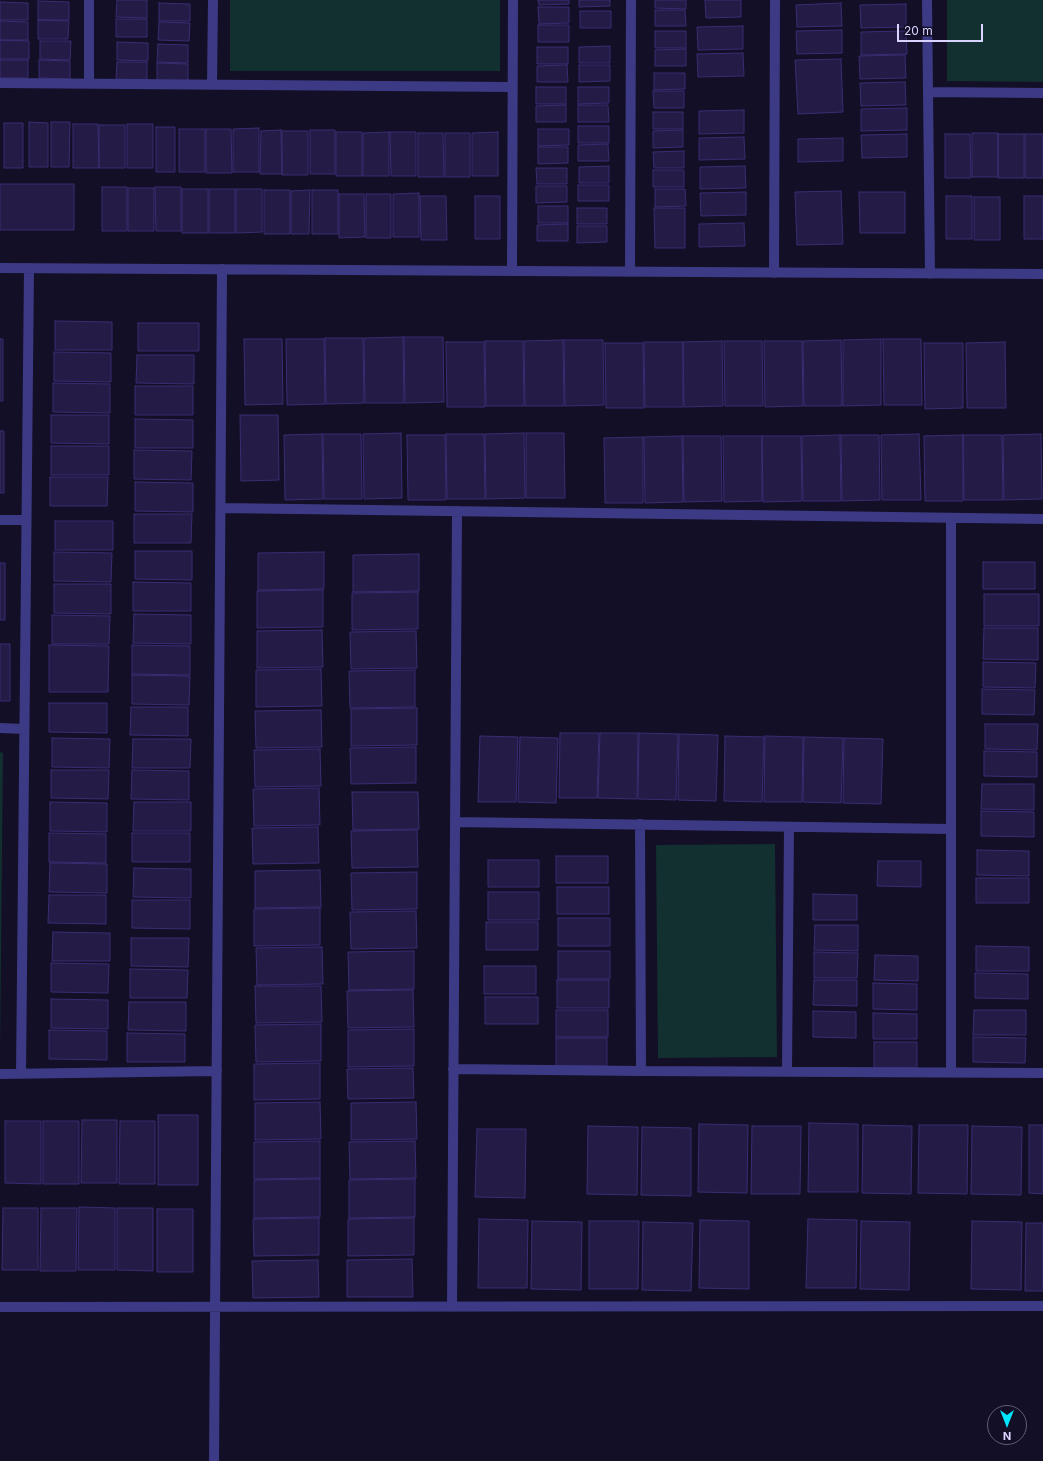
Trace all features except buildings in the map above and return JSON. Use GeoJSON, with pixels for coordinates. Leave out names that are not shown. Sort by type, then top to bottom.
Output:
{"type":"FeatureCollection","features":[{"type":"Feature","properties":{"kind":"street"},"geometry":{"type":"LineString","coordinates":[[89,0],[89,84]]}},
{"type":"Feature","properties":{"kind":"street"},"geometry":{"type":"LineString","coordinates":[[212,85],[213,0]]}},
{"type":"Feature","properties":{"kind":"street"},"geometry":{"type":"LineString","coordinates":[[512,271],[513,0]]}},
{"type":"Feature","properties":{"kind":"street"},"geometry":{"type":"LineString","coordinates":[[630,272],[631,0]]}},
{"type":"Feature","properties":{"kind":"street"},"geometry":{"type":"LineString","coordinates":[[774,273],[775,0]]}},
{"type":"Feature","properties":{"kind":"street"},"geometry":{"type":"LineString","coordinates":[[927,0],[930,274]]}},
{"type":"Feature","properties":{"kind":"street"},"geometry":{"type":"LineString","coordinates":[[0,84],[512,87]]}},
{"type":"Feature","properties":{"kind":"street"},"geometry":{"type":"LineString","coordinates":[[928,92],[1043,93]]}},
{"type":"Feature","properties":{"kind":"street"},"geometry":{"type":"LineString","coordinates":[[0,268],[1043,274]]}},
{"type":"Feature","properties":{"kind":"street"},"geometry":{"type":"LineString","coordinates":[[20,1073],[29,268]]}},
{"type":"Feature","properties":{"kind":"street"},"geometry":{"type":"LineString","coordinates":[[214,1461],[222,269]]}},
{"type":"Feature","properties":{"kind":"street"},"geometry":{"type":"LineString","coordinates":[[221,508],[1043,519]]}},
{"type":"Feature","properties":{"kind":"street"},"geometry":{"type":"LineString","coordinates":[[452,1306],[458,511]]}},
{"type":"Feature","properties":{"kind":"street"},"geometry":{"type":"LineString","coordinates":[[951,518],[951,1072]]}},
{"type":"Feature","properties":{"kind":"street"},"geometry":{"type":"LineString","coordinates":[[0,520],[26,520]]}},
{"type":"Feature","properties":{"kind":"street"},"geometry":{"type":"LineString","coordinates":[[0,728],[24,729]]}},
{"type":"Feature","properties":{"kind":"street"},"geometry":{"type":"LineString","coordinates":[[455,822],[951,829]]}},
{"type":"Feature","properties":{"kind":"street"},"geometry":{"type":"LineString","coordinates":[[640,824],[641,1071]]}},
{"type":"Feature","properties":{"kind":"street"},"geometry":{"type":"LineString","coordinates":[[787,1071],[789,827]]}},
{"type":"Feature","properties":{"kind":"street"},"geometry":{"type":"LineString","coordinates":[[453,1068],[641,1071],[1043,1073]]}},
{"type":"Feature","properties":{"kind":"street"},"geometry":{"type":"LineString","coordinates":[[0,1074],[217,1071]]}},
{"type":"Feature","properties":{"kind":"street"},"geometry":{"type":"LineString","coordinates":[[0,1306],[1043,1306]]}},
{"type":"Feature","properties":{"kind":"green space"},"geometry":{"type":"Polygon","coordinates":[[[230,0],[500,0],[500,71],[230,71],[230,0]]]}},
{"type":"Feature","properties":{"kind":"green space"},"geometry":{"type":"Polygon","coordinates":[[[947,0],[1043,0],[1043,82],[947,81],[947,0]]]}},
{"type":"Feature","properties":{"kind":"green space"},"geometry":{"type":"Polygon","coordinates":[[[0,752],[3,753],[0,1056],[0,752]]]}},
{"type":"Feature","properties":{"kind":"green space"},"geometry":{"type":"Polygon","coordinates":[[[775,844],[777,1057],[658,1058],[656,845],[775,844]]]}}]}
